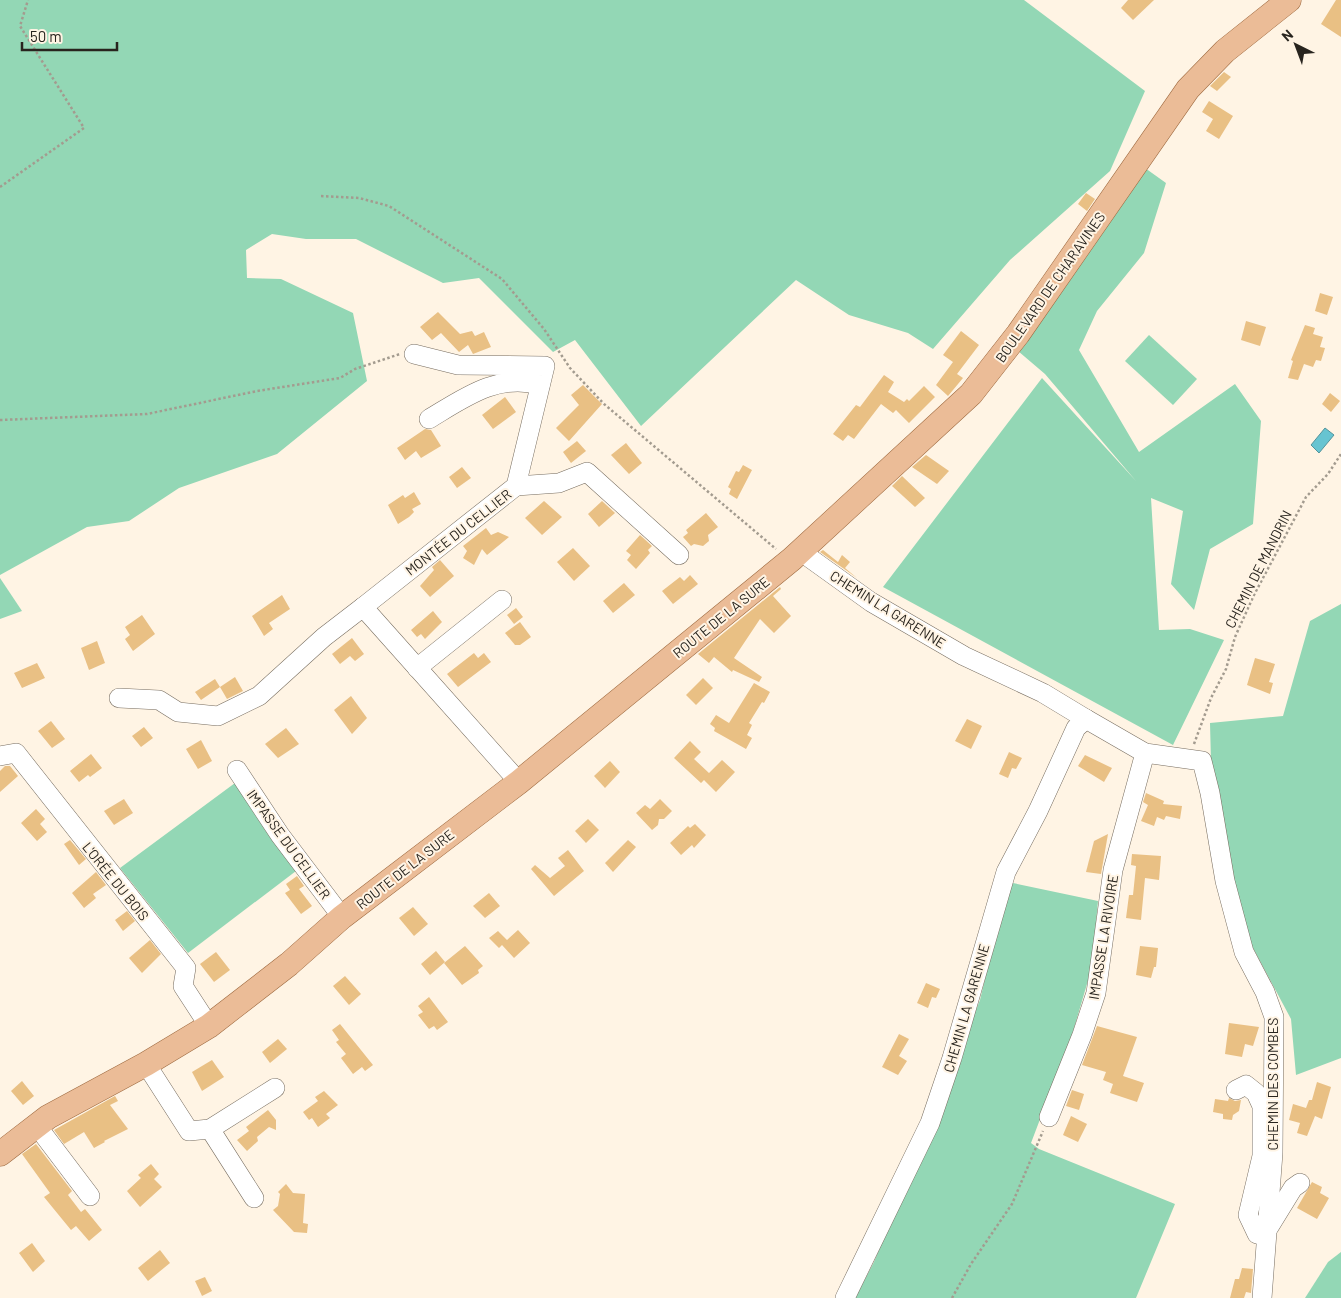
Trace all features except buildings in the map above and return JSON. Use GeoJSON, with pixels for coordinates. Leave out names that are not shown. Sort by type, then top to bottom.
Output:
{"type":"FeatureCollection","features":[{"type":"Feature","properties":{"kind":"main road","name":"BOULEVARD DE CHARAVINES"},"geometry":{"type":"LineString","coordinates":[[796,555],[971,394],[1018,334],[1188,89],[1225,52],[1290,0]]}},
{"type":"Feature","properties":{"kind":"main road","name":"ROUTE DE LA SURE"},"geometry":{"type":"LineString","coordinates":[[0,1154],[48,1117],[146,1064],[209,1026],[289,964],[342,917],[519,782],[796,555]]}},
{"type":"Feature","properties":{"kind":"street","name":"MONTÉE DU CELLIER"},"geometry":{"type":"LineString","coordinates":[[120,698],[159,700],[178,712],[218,716],[259,696],[324,637],[516,486],[545,366],[458,365],[414,354]]}},
{"type":"Feature","properties":{"kind":"street"},"geometry":{"type":"LineString","coordinates":[[429,419],[481,388],[523,380],[540,385]]}},
{"type":"Feature","properties":{"kind":"street"},"geometry":{"type":"LineString","coordinates":[[516,486],[559,483],[587,472],[678,555]]}},
{"type":"Feature","properties":{"kind":"street","name":"CHEMIN LA GARENNE"},"geometry":{"type":"LineString","coordinates":[[796,555],[871,602],[964,656],[1043,693],[1145,754],[1196,760]]}},
{"type":"Feature","properties":{"kind":"street"},"geometry":{"type":"LineString","coordinates":[[417,668],[502,600]]}},
{"type":"Feature","properties":{"kind":"street"},"geometry":{"type":"LineString","coordinates":[[363,607],[519,782]]}},
{"type":"Feature","properties":{"kind":"street","name":"CHEMIN LA GARENNE"},"geometry":{"type":"LineString","coordinates":[[845,1298],[930,1123],[952,1058],[1006,872],[1038,811],[1076,728],[1086,719]]}},
{"type":"Feature","properties":{"kind":"street","name":"L'ORÉE DU BOIS"},"geometry":{"type":"LineString","coordinates":[[0,756],[16,753],[186,968],[183,986],[209,1026]]}},
{"type":"Feature","properties":{"kind":"street","name":"IMPASSE LA RIVOIRE"},"geometry":{"type":"LineString","coordinates":[[1049,1117],[1082,1036],[1096,992],[1113,870],[1145,754]]}},
{"type":"Feature","properties":{"kind":"street","name":"CHEMIN DES COMBES"},"geometry":{"type":"LineString","coordinates":[[1196,760],[1210,793],[1225,881],[1244,952],[1265,992],[1274,1017],[1273,1153],[1262,1298]]}},
{"type":"Feature","properties":{"kind":"street","name":"IMPASSE DU CELLIER"},"geometry":{"type":"LineString","coordinates":[[237,770],[280,835],[342,917]]}},
{"type":"Feature","properties":{"kind":"street"},"geometry":{"type":"LineString","coordinates":[[146,1064],[189,1131],[210,1129],[275,1088]]}},
{"type":"Feature","properties":{"kind":"street"},"geometry":{"type":"LineString","coordinates":[[1236,1090],[1246,1085],[1256,1093],[1262,1106],[1262,1156],[1248,1214],[1257,1234],[1267,1233],[1293,1188],[1300,1183]]}},
{"type":"Feature","properties":{"kind":"street"},"geometry":{"type":"LineString","coordinates":[[37,1126],[90,1196]]}},
{"type":"Feature","properties":{"kind":"street"},"geometry":{"type":"LineString","coordinates":[[210,1129],[254,1198]]}},
{"type":"Feature","properties":{"kind":"path"},"geometry":{"type":"LineString","coordinates":[[0,187],[84,128],[20,26],[28,0]]}},
{"type":"Feature","properties":{"kind":"path"},"geometry":{"type":"LineString","coordinates":[[321,196],[359,198],[389,206],[502,279],[544,329],[570,368],[604,404],[771,546],[796,555]]}},
{"type":"Feature","properties":{"kind":"path"},"geometry":{"type":"LineString","coordinates":[[0,420],[147,414],[257,391],[340,378],[355,369],[402,353],[414,354]]}},
{"type":"Feature","properties":{"kind":"path","name":"CHEMIN DE MANDRIN"},"geometry":{"type":"LineString","coordinates":[[1196,760],[1212,698],[1226,669],[1235,637],[1254,595],[1306,497],[1328,474],[1341,454]]}},
{"type":"Feature","properties":{"kind":"path"},"geometry":{"type":"LineString","coordinates":[[952,1298],[971,1264],[1012,1204],[1049,1117]]}},
{"type":"Feature","properties":{"kind":"green space"},"geometry":{"type":"Polygon","coordinates":[[[0,0],[1024,0],[1145,91],[1110,171],[1010,260],[933,349],[908,333],[849,315],[796,280],[641,426],[575,340],[553,352],[479,278],[443,283],[356,239],[306,239],[272,234],[246,250],[247,278],[281,279],[353,313],[367,381],[277,454],[179,488],[129,521],[87,527],[0,575],[0,0]]]}},
{"type":"Feature","properties":{"kind":"green space"},"geometry":{"type":"Polygon","coordinates":[[[1138,163],[1166,183],[1144,253],[1097,311],[1079,350],[1139,452],[1235,384],[1261,421],[1253,524],[1210,549],[1194,610],[1171,584],[1183,511],[1151,498],[1159,630],[1190,629],[1224,640],[1173,745],[883,587],[1042,378],[1136,481],[1045,374],[1018,351],[1138,163]]]}},
{"type":"Feature","properties":{"kind":"green space"},"geometry":{"type":"Polygon","coordinates":[[[1149,335],[1197,379],[1173,405],[1125,361],[1149,335]]]}},
{"type":"Feature","properties":{"kind":"green space"},"geometry":{"type":"Polygon","coordinates":[[[0,578],[22,611],[0,619],[0,578]]]}},
{"type":"Feature","properties":{"kind":"green space"},"geometry":{"type":"Polygon","coordinates":[[[1341,604],[1341,1058],[1296,1075],[1291,1019],[1245,933],[1211,762],[1210,723],[1283,716],[1310,621],[1341,604]]]}},
{"type":"Feature","properties":{"kind":"green space"},"geometry":{"type":"Polygon","coordinates":[[[235,783],[296,871],[188,953],[120,868],[235,783]]]}},
{"type":"Feature","properties":{"kind":"green space"},"geometry":{"type":"Polygon","coordinates":[[[1008,882],[1098,901],[1092,967],[1072,1035],[1031,1143],[1039,1149],[1175,1204],[1136,1298],[855,1298],[874,1262],[980,1000],[1008,882]]]}},
{"type":"Feature","properties":{"kind":"green space"},"geometry":{"type":"Polygon","coordinates":[[[1341,1252],[1341,1298],[1305,1298],[1328,1262],[1341,1252]]]}},
{"type":"Feature","properties":{"kind":"water"},"geometry":{"type":"Polygon","coordinates":[[[1325,428],[1334,435],[1319,453],[1311,445],[1325,428]]]}}]}
